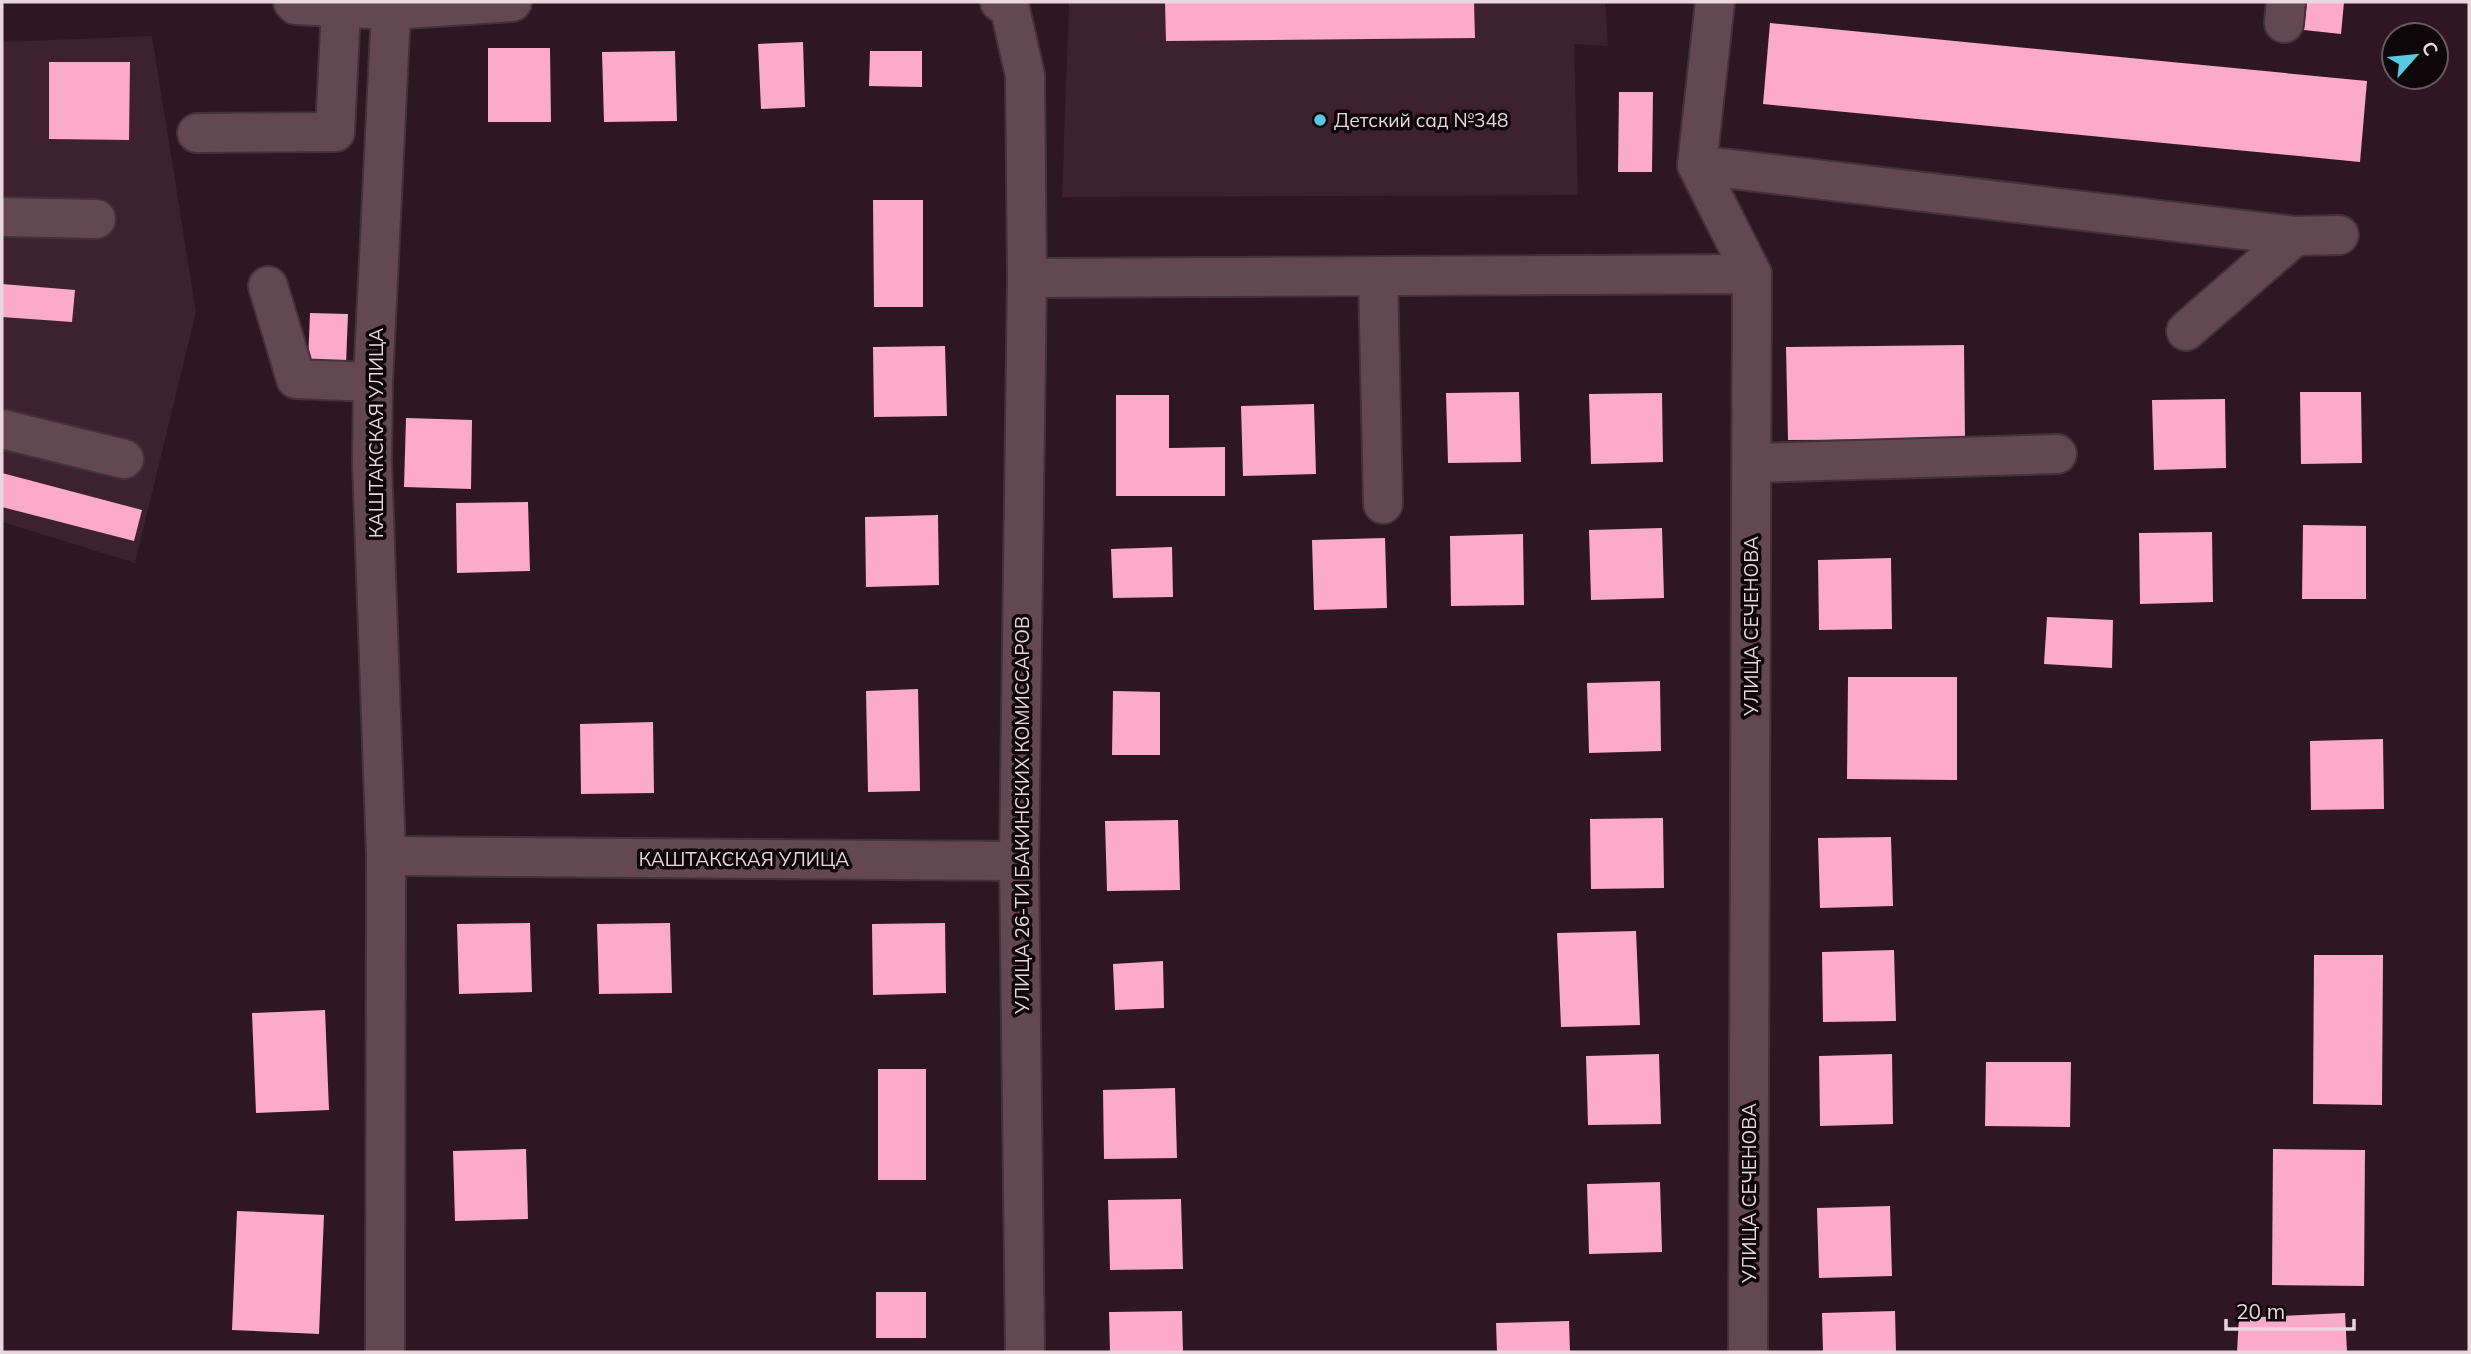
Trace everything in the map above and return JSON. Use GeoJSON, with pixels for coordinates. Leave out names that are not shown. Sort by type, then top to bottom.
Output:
{"type":"FeatureCollection","features":[{"type":"Feature","properties":{"kind":"street"},"geometry":{"type":"LineString","coordinates":[[293,2],[296,5],[391,10],[512,2]]}},
{"type":"Feature","properties":{"kind":"street","name":"УЛИЦА 26-ТИ БАКИНСКИХ КОМИССАРОВ"},"geometry":{"type":"LineString","coordinates":[[1000,2],[1010,9],[1025,75],[1027,278],[1019,860],[1025,1352]]}},
{"type":"Feature","properties":{"kind":"street"},"geometry":{"type":"LineString","coordinates":[[1027,278],[1752,274],[1697,166],[1715,2]]}},
{"type":"Feature","properties":{"kind":"street"},"geometry":{"type":"LineString","coordinates":[[197,133],[335,132],[341,8]]}},
{"type":"Feature","properties":{"kind":"street","name":"КАШТАКСКАЯ УЛИЦА"},"geometry":{"type":"LineString","coordinates":[[385,1352],[386,856],[372,462],[373,382],[391,10]]}},
{"type":"Feature","properties":{"kind":"street"},"geometry":{"type":"LineString","coordinates":[[1697,166],[2295,236],[2339,235]]}},
{"type":"Feature","properties":{"kind":"street"},"geometry":{"type":"LineString","coordinates":[[2,217],[96,219]]}},
{"type":"Feature","properties":{"kind":"street"},"geometry":{"type":"LineString","coordinates":[[2186,331],[2295,236]]}},
{"type":"Feature","properties":{"kind":"street","name":"УЛИЦА СЕЧЕНОВА"},"geometry":{"type":"LineString","coordinates":[[1748,1352],[1752,274]]}},
{"type":"Feature","properties":{"kind":"street"},"geometry":{"type":"LineString","coordinates":[[1378,276],[1383,504]]}},
{"type":"Feature","properties":{"kind":"street"},"geometry":{"type":"LineString","coordinates":[[268,286],[296,379],[373,382]]}},
{"type":"Feature","properties":{"kind":"street"},"geometry":{"type":"LineString","coordinates":[[2,429],[124,459]]}},
{"type":"Feature","properties":{"kind":"street"},"geometry":{"type":"LineString","coordinates":[[1752,463],[2057,454]]}},
{"type":"Feature","properties":{"kind":"street","name":"КАШТАКСКАЯ УЛИЦА"},"geometry":{"type":"LineString","coordinates":[[386,856],[1019,860]]}},
{"type":"Feature","properties":{"kind":"shaded area","name":"Детский сад №348"},"geometry":{"type":"Polygon","coordinates":[[[1069,2],[1605,2],[1608,46],[1574,44],[1578,195],[1062,197],[1069,2]]]}},
{"type":"Feature","properties":{"kind":"shaded area"},"geometry":{"type":"Polygon","coordinates":[[[152,36],[196,312],[135,563],[2,522],[2,42],[152,36]]]}},
{"type":"Feature","properties":{"kind":"building"},"geometry":{"type":"Polygon","coordinates":[[[1165,2],[1474,2],[1475,38],[1166,41],[1165,2]]]}},
{"type":"Feature","properties":{"kind":"building"},"geometry":{"type":"Polygon","coordinates":[[[2307,2],[2344,2],[2341,34],[2304,30],[2307,2]]]}},
{"type":"Feature","properties":{"kind":"building"},"geometry":{"type":"Polygon","coordinates":[[[1770,23],[2367,81],[2360,162],[1763,104],[1770,23]]]}},
{"type":"Feature","properties":{"kind":"building"},"geometry":{"type":"Polygon","coordinates":[[[803,42],[805,107],[761,109],[758,44],[803,42]]]}},
{"type":"Feature","properties":{"kind":"building"},"geometry":{"type":"Polygon","coordinates":[[[488,48],[550,48],[551,122],[488,122],[488,48]]]}},
{"type":"Feature","properties":{"kind":"building"},"geometry":{"type":"Polygon","coordinates":[[[675,51],[677,121],[604,122],[602,52],[675,51]]]}},
{"type":"Feature","properties":{"kind":"building"},"geometry":{"type":"Polygon","coordinates":[[[870,51],[922,51],[922,87],[869,86],[870,51]]]}},
{"type":"Feature","properties":{"kind":"building"},"geometry":{"type":"Polygon","coordinates":[[[49,62],[130,62],[129,140],[49,139],[49,62]]]}},
{"type":"Feature","properties":{"kind":"building"},"geometry":{"type":"Polygon","coordinates":[[[1619,92],[1653,92],[1652,172],[1618,172],[1619,92]]]}},
{"type":"Feature","properties":{"kind":"building"},"geometry":{"type":"Polygon","coordinates":[[[873,200],[923,200],[923,307],[874,307],[873,200]]]}},
{"type":"Feature","properties":{"kind":"building"},"geometry":{"type":"Polygon","coordinates":[[[2,284],[75,290],[72,322],[2,317],[2,284]]]}},
{"type":"Feature","properties":{"kind":"building"},"geometry":{"type":"Polygon","coordinates":[[[310,313],[348,314],[346,364],[308,363],[310,313]]]}},
{"type":"Feature","properties":{"kind":"building"},"geometry":{"type":"Polygon","coordinates":[[[1964,345],[1965,439],[1788,440],[1786,347],[1964,345]]]}},
{"type":"Feature","properties":{"kind":"building"},"geometry":{"type":"Polygon","coordinates":[[[945,346],[947,416],[874,417],[873,347],[945,346]]]}},
{"type":"Feature","properties":{"kind":"building"},"geometry":{"type":"Polygon","coordinates":[[[1519,392],[1521,462],[1448,463],[1446,393],[1519,392]]]}},
{"type":"Feature","properties":{"kind":"building"},"geometry":{"type":"Polygon","coordinates":[[[2300,392],[2361,392],[2362,463],[2301,464],[2300,392]]]}},
{"type":"Feature","properties":{"kind":"building"},"geometry":{"type":"Polygon","coordinates":[[[1662,393],[1663,462],[1591,464],[1589,394],[1662,393]]]}},
{"type":"Feature","properties":{"kind":"building"},"geometry":{"type":"Polygon","coordinates":[[[1116,395],[1169,395],[1169,448],[1225,447],[1225,496],[1116,496],[1116,395]]]}},
{"type":"Feature","properties":{"kind":"building"},"geometry":{"type":"Polygon","coordinates":[[[2225,399],[2226,468],[2154,470],[2152,400],[2225,399]]]}},
{"type":"Feature","properties":{"kind":"building"},"geometry":{"type":"Polygon","coordinates":[[[1314,404],[1316,474],[1243,476],[1241,406],[1314,404]]]}},
{"type":"Feature","properties":{"kind":"building"},"geometry":{"type":"Polygon","coordinates":[[[406,418],[472,420],[471,489],[404,487],[406,418]]]}},
{"type":"Feature","properties":{"kind":"building"},"geometry":{"type":"Polygon","coordinates":[[[2,473],[142,510],[134,541],[2,507],[2,473]]]}},
{"type":"Feature","properties":{"kind":"building"},"geometry":{"type":"Polygon","coordinates":[[[528,502],[530,571],[457,573],[456,503],[528,502]]]}},
{"type":"Feature","properties":{"kind":"building"},"geometry":{"type":"Polygon","coordinates":[[[938,515],[939,585],[866,587],[865,517],[938,515]]]}},
{"type":"Feature","properties":{"kind":"building"},"geometry":{"type":"Polygon","coordinates":[[[2303,525],[2366,526],[2366,599],[2302,599],[2303,525]]]}},
{"type":"Feature","properties":{"kind":"building"},"geometry":{"type":"Polygon","coordinates":[[[1662,528],[1664,598],[1591,600],[1589,530],[1662,528]]]}},
{"type":"Feature","properties":{"kind":"building"},"geometry":{"type":"Polygon","coordinates":[[[2212,532],[2213,602],[2140,604],[2139,533],[2212,532]]]}},
{"type":"Feature","properties":{"kind":"building"},"geometry":{"type":"Polygon","coordinates":[[[1523,534],[1524,605],[1451,606],[1450,536],[1523,534]]]}},
{"type":"Feature","properties":{"kind":"building"},"geometry":{"type":"Polygon","coordinates":[[[1385,538],[1387,608],[1314,610],[1312,540],[1385,538]]]}},
{"type":"Feature","properties":{"kind":"building"},"geometry":{"type":"Polygon","coordinates":[[[1172,547],[1173,597],[1113,598],[1111,549],[1172,547]]]}},
{"type":"Feature","properties":{"kind":"building"},"geometry":{"type":"Polygon","coordinates":[[[1891,558],[1892,629],[1819,630],[1818,560],[1891,558]]]}},
{"type":"Feature","properties":{"kind":"building"},"geometry":{"type":"Polygon","coordinates":[[[2047,617],[2113,620],[2112,668],[2044,664],[2047,617]]]}},
{"type":"Feature","properties":{"kind":"building"},"geometry":{"type":"Polygon","coordinates":[[[1848,677],[1957,677],[1957,780],[1847,779],[1848,677]]]}},
{"type":"Feature","properties":{"kind":"building"},"geometry":{"type":"Polygon","coordinates":[[[1660,681],[1661,751],[1589,753],[1587,683],[1660,681]]]}},
{"type":"Feature","properties":{"kind":"building"},"geometry":{"type":"Polygon","coordinates":[[[918,689],[920,791],[868,792],[866,691],[918,689]]]}},
{"type":"Feature","properties":{"kind":"building"},"geometry":{"type":"Polygon","coordinates":[[[1113,691],[1160,692],[1160,755],[1112,755],[1113,691]]]}},
{"type":"Feature","properties":{"kind":"building"},"geometry":{"type":"Polygon","coordinates":[[[653,722],[654,793],[581,794],[580,724],[653,722]]]}},
{"type":"Feature","properties":{"kind":"building"},"geometry":{"type":"Polygon","coordinates":[[[2383,739],[2384,809],[2311,810],[2310,741],[2383,739]]]}},
{"type":"Feature","properties":{"kind":"building"},"geometry":{"type":"Polygon","coordinates":[[[1663,818],[1664,888],[1591,889],[1590,819],[1663,818]]]}},
{"type":"Feature","properties":{"kind":"building"},"geometry":{"type":"Polygon","coordinates":[[[1178,820],[1180,890],[1107,891],[1105,821],[1178,820]]]}},
{"type":"Feature","properties":{"kind":"building"},"geometry":{"type":"Polygon","coordinates":[[[1891,837],[1893,906],[1820,908],[1818,838],[1891,837]]]}},
{"type":"Feature","properties":{"kind":"building"},"geometry":{"type":"Polygon","coordinates":[[[530,923],[532,992],[459,994],[457,924],[530,923]]]}},
{"type":"Feature","properties":{"kind":"building"},"geometry":{"type":"Polygon","coordinates":[[[670,923],[672,993],[599,994],[597,924],[670,923]]]}},
{"type":"Feature","properties":{"kind":"building"},"geometry":{"type":"Polygon","coordinates":[[[945,923],[946,993],[873,995],[872,924],[945,923]]]}},
{"type":"Feature","properties":{"kind":"building"},"geometry":{"type":"Polygon","coordinates":[[[1636,931],[1640,1025],[1561,1027],[1557,933],[1636,931]]]}},
{"type":"Feature","properties":{"kind":"building"},"geometry":{"type":"Polygon","coordinates":[[[1894,950],[1896,1021],[1823,1022],[1822,952],[1894,950]]]}},
{"type":"Feature","properties":{"kind":"building"},"geometry":{"type":"Polygon","coordinates":[[[2314,955],[2383,955],[2382,1105],[2313,1104],[2314,955]]]}},
{"type":"Feature","properties":{"kind":"building"},"geometry":{"type":"Polygon","coordinates":[[[1163,961],[1164,1008],[1115,1010],[1113,964],[1163,961]]]}},
{"type":"Feature","properties":{"kind":"building"},"geometry":{"type":"Polygon","coordinates":[[[325,1010],[329,1110],[256,1113],[252,1013],[325,1010]]]}},
{"type":"Feature","properties":{"kind":"building"},"geometry":{"type":"Polygon","coordinates":[[[1659,1054],[1661,1124],[1588,1125],[1586,1056],[1659,1054]]]}},
{"type":"Feature","properties":{"kind":"building"},"geometry":{"type":"Polygon","coordinates":[[[1892,1054],[1893,1124],[1820,1126],[1819,1056],[1892,1054]]]}},
{"type":"Feature","properties":{"kind":"building"},"geometry":{"type":"Polygon","coordinates":[[[1986,1062],[2071,1062],[2070,1127],[1985,1126],[1986,1062]]]}},
{"type":"Feature","properties":{"kind":"building"},"geometry":{"type":"Polygon","coordinates":[[[878,1069],[926,1069],[926,1180],[878,1180],[878,1069]]]}},
{"type":"Feature","properties":{"kind":"building"},"geometry":{"type":"Polygon","coordinates":[[[1175,1088],[1177,1158],[1104,1159],[1103,1090],[1175,1088]]]}},
{"type":"Feature","properties":{"kind":"building"},"geometry":{"type":"Polygon","coordinates":[[[526,1149],[528,1219],[455,1221],[453,1151],[526,1149]]]}},
{"type":"Feature","properties":{"kind":"building"},"geometry":{"type":"Polygon","coordinates":[[[2273,1149],[2365,1150],[2364,1286],[2272,1285],[2273,1149]]]}},
{"type":"Feature","properties":{"kind":"building"},"geometry":{"type":"Polygon","coordinates":[[[1660,1182],[1662,1252],[1589,1254],[1587,1184],[1660,1182]]]}},
{"type":"Feature","properties":{"kind":"building"},"geometry":{"type":"Polygon","coordinates":[[[1181,1199],[1183,1269],[1110,1270],[1108,1200],[1181,1199]]]}},
{"type":"Feature","properties":{"kind":"building"},"geometry":{"type":"Polygon","coordinates":[[[1890,1206],[1892,1276],[1819,1278],[1817,1208],[1890,1206]]]}},
{"type":"Feature","properties":{"kind":"building"},"geometry":{"type":"Polygon","coordinates":[[[237,1211],[324,1215],[319,1334],[232,1330],[237,1211]]]}},
{"type":"Feature","properties":{"kind":"building"},"geometry":{"type":"Polygon","coordinates":[[[876,1292],[926,1292],[926,1338],[876,1338],[876,1292]]]}},
{"type":"Feature","properties":{"kind":"building"},"geometry":{"type":"Polygon","coordinates":[[[1182,1311],[1183,1352],[1110,1352],[1109,1312],[1182,1311]]]}},
{"type":"Feature","properties":{"kind":"building"},"geometry":{"type":"Polygon","coordinates":[[[1895,1311],[1896,1352],[1823,1352],[1822,1313],[1895,1311]]]}},
{"type":"Feature","properties":{"kind":"building"},"geometry":{"type":"Polygon","coordinates":[[[2345,1313],[2347,1352],[2237,1352],[2239,1318],[2345,1313]]]}},
{"type":"Feature","properties":{"kind":"building"},"geometry":{"type":"Polygon","coordinates":[[[1569,1321],[1570,1352],[1497,1352],[1496,1323],[1569,1321]]]}},
{"type":"Feature","properties":{"kind":"place","name":"Детский сад №348"},"geometry":{"type":"Point","coordinates":[1320,120]}}]}
